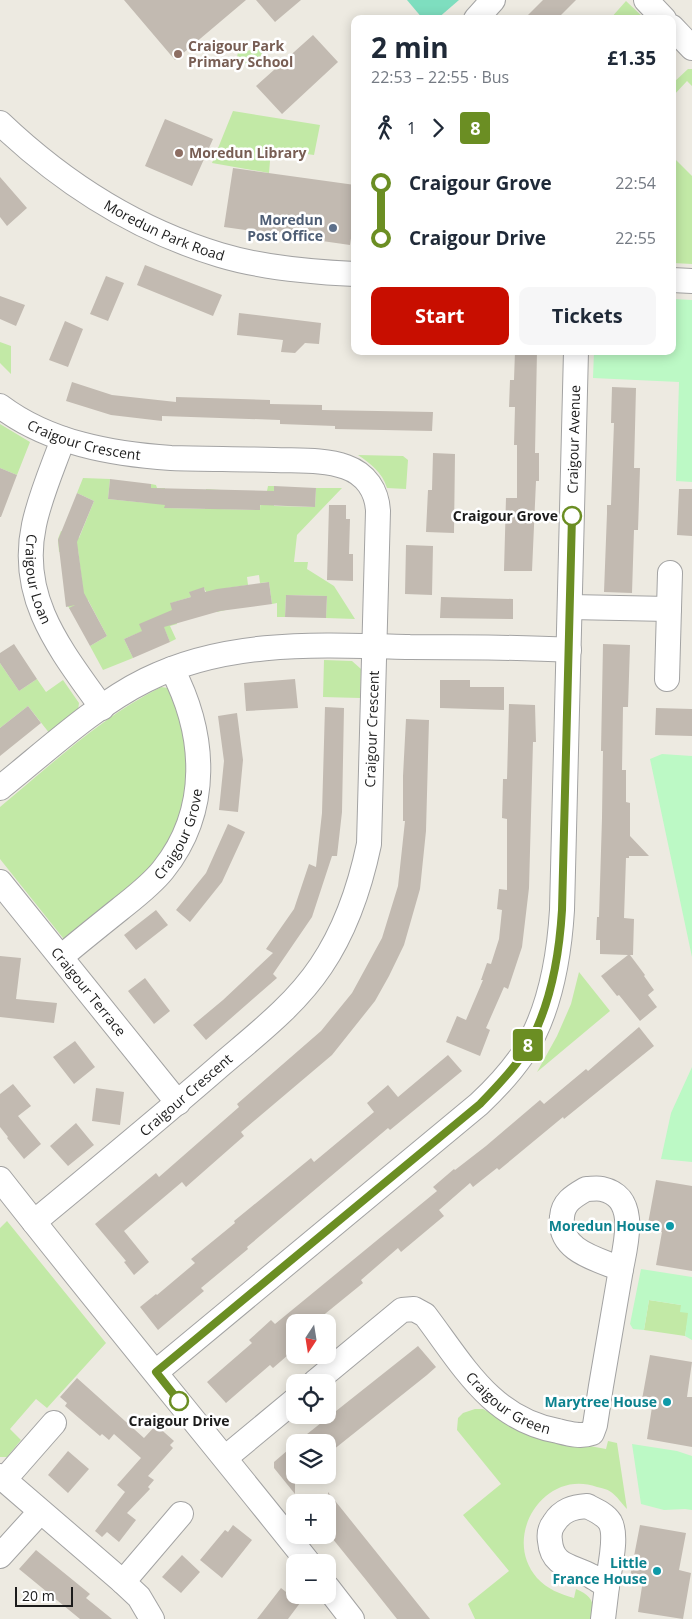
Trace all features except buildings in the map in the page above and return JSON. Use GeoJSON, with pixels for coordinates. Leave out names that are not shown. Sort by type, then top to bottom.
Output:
{"type":"FeatureCollection","features":[{"type":"Feature","properties":{"kind":"street"},"geometry":{"type":"LineString","coordinates":[[480,15],[493,0]]}},
{"type":"Feature","properties":{"kind":"street"},"geometry":{"type":"LineString","coordinates":[[646,0],[660,15]]}},
{"type":"Feature","properties":{"kind":"street"},"geometry":{"type":"LineString","coordinates":[[676,32],[692,48]]}},
{"type":"Feature","properties":{"kind":"street","name":"Moredun Park Road"},"geometry":{"type":"LineString","coordinates":[[0,123],[39,158],[75,184],[115,210],[168,236],[222,256],[320,273],[351,274]]}},
{"type":"Feature","properties":{"kind":"street"},"geometry":{"type":"LineString","coordinates":[[676,280],[692,281]]}},
{"type":"Feature","properties":{"kind":"street","name":"Craigour Avenue"},"geometry":{"type":"LineString","coordinates":[[156,1372],[480,1104],[503,1081],[523,1054],[537,1027],[554,972],[560,942],[562,910],[576,355]]}},
{"type":"Feature","properties":{"kind":"street","name":"Craigour Crescent"},"geometry":{"type":"LineString","coordinates":[[0,406],[28,424],[63,439],[104,450],[150,456],[317,461],[347,467],[360,475],[370,486],[377,502],[369,844],[358,890],[348,917],[321,966],[292,1002],[178,1103],[34,1222]]}},
{"type":"Feature","properties":{"kind":"street","name":"Craigour Loan"},"geometry":{"type":"LineString","coordinates":[[63,439],[38,510],[34,527],[31,564],[34,585],[49,628],[102,708]]}},
{"type":"Feature","properties":{"kind":"street"},"geometry":{"type":"LineString","coordinates":[[667,679],[670,572]]}},
{"type":"Feature","properties":{"kind":"street"},"geometry":{"type":"LineString","coordinates":[[570,607],[669,609]]}},
{"type":"Feature","properties":{"kind":"street"},"geometry":{"type":"LineString","coordinates":[[0,788],[102,708],[137,684],[172,669],[215,656],[242,650],[296,646],[569,650]]}},
{"type":"Feature","properties":{"kind":"street","name":"Craigour Grove"},"geometry":{"type":"LineString","coordinates":[[61,957],[153,881],[178,847],[189,820],[198,786],[198,754],[189,708],[172,669]]}},
{"type":"Feature","properties":{"kind":"street","name":"Craigour Terrace"},"geometry":{"type":"LineString","coordinates":[[0,882],[178,1103]]}},
{"type":"Feature","properties":{"kind":"street"},"geometry":{"type":"LineString","coordinates":[[0,1179],[302,1554]]}},
{"type":"Feature","properties":{"kind":"street","name":"Craigour Green"},"geometry":{"type":"LineString","coordinates":[[325,1374],[402,1310],[414,1309],[424,1316],[480,1387],[498,1405],[516,1417],[554,1430],[584,1436],[592,1433],[596,1425],[622,1269]]}},
{"type":"Feature","properties":{"kind":"street"},"geometry":{"type":"LineString","coordinates":[[226,1458],[286,1408]]}},
{"type":"Feature","properties":{"kind":"street"},"geometry":{"type":"LineString","coordinates":[[54,1423],[2,1478],[124,1582],[139,1597],[152,1619]]}},
{"type":"Feature","properties":{"kind":"street"},"geometry":{"type":"LineString","coordinates":[[0,1556],[40,1512]]}},
{"type":"Feature","properties":{"kind":"street"},"geometry":{"type":"LineString","coordinates":[[124,1582],[181,1514]]}},
{"type":"Feature","properties":{"kind":"street"},"geometry":{"type":"LineString","coordinates":[[603,1619],[607,1586]]}},
{"type":"Feature","properties":{"kind":"street"},"geometry":{"type":"LineString","coordinates":[[336,1598],[352,1619]]}},
{"type":"Feature","properties":{"kind":"green space"},"geometry":{"type":"Polygon","coordinates":[[[407,0],[459,0],[442,15],[420,15],[407,0]]]}},
{"type":"Feature","properties":{"kind":"green space"},"geometry":{"type":"Polygon","coordinates":[[[626,1],[641,15],[614,15],[626,1]]]}},
{"type":"Feature","properties":{"kind":"green space"},"geometry":{"type":"Polygon","coordinates":[[[266,45],[258,59],[251,64],[242,62],[237,58],[238,51],[247,51],[266,45]]]}},
{"type":"Feature","properties":{"kind":"green space"},"geometry":{"type":"Polygon","coordinates":[[[688,69],[692,69],[692,86],[687,81],[676,93],[676,80],[688,69]]]}},
{"type":"Feature","properties":{"kind":"green space"},"geometry":{"type":"Polygon","coordinates":[[[233,111],[320,125],[314,155],[271,149],[269,173],[212,163],[233,111]]]}},
{"type":"Feature","properties":{"kind":"green space"},"geometry":{"type":"Polygon","coordinates":[[[676,160],[692,176],[692,264],[676,263],[676,160]]]}},
{"type":"Feature","properties":{"kind":"green space"},"geometry":{"type":"Polygon","coordinates":[[[676,299],[692,300],[692,482],[676,481],[679,382],[593,378],[594,355],[676,355],[676,299]]]}},
{"type":"Feature","properties":{"kind":"green space"},"geometry":{"type":"Polygon","coordinates":[[[0,342],[11,346],[11,374],[0,363],[0,342]]]}},
{"type":"Feature","properties":{"kind":"green space"},"geometry":{"type":"Polygon","coordinates":[[[0,424],[30,442],[17,475],[0,468],[0,424]]]}},
{"type":"Feature","properties":{"kind":"green space"},"geometry":{"type":"Polygon","coordinates":[[[358,455],[403,456],[408,460],[406,489],[387,488],[385,482],[372,465],[358,455]]]}},
{"type":"Feature","properties":{"kind":"green space"},"geometry":{"type":"Polygon","coordinates":[[[83,478],[110,479],[108,499],[148,503],[151,484],[156,485],[157,488],[165,488],[165,508],[205,509],[206,489],[220,490],[219,509],[260,510],[261,491],[267,491],[268,486],[274,486],[274,506],[315,507],[316,488],[342,488],[297,535],[294,562],[308,562],[307,569],[334,586],[355,619],[326,618],[327,596],[286,595],[285,617],[277,617],[277,603],[272,604],[269,582],[260,583],[259,575],[247,577],[248,585],[227,588],[230,609],[217,612],[204,588],[190,592],[191,597],[171,603],[177,624],[170,626],[176,639],[170,642],[159,616],[143,631],[124,639],[133,658],[103,670],[90,646],[107,636],[88,600],[70,609],[67,605],[83,590],[78,550],[59,552],[58,539],[61,531],[79,538],[94,501],[77,493],[83,478]]]}},
{"type":"Feature","properties":{"kind":"green space"},"geometry":{"type":"Polygon","coordinates":[[[324,660],[352,661],[361,669],[360,698],[323,697],[324,660]]]}},
{"type":"Feature","properties":{"kind":"green space"},"geometry":{"type":"Polygon","coordinates":[[[0,663],[19,691],[37,679],[46,692],[63,680],[79,703],[78,710],[50,734],[28,706],[0,728],[0,663]]]}},
{"type":"Feature","properties":{"kind":"green space"},"geometry":{"type":"Polygon","coordinates":[[[161,687],[168,688],[185,718],[188,797],[164,857],[67,943],[0,859],[0,807],[97,727],[118,712],[161,687]]]}},
{"type":"Feature","properties":{"kind":"green space"},"geometry":{"type":"Polygon","coordinates":[[[662,754],[692,756],[692,957],[650,759],[662,754]]]}},
{"type":"Feature","properties":{"kind":"green space"},"geometry":{"type":"Polygon","coordinates":[[[579,972],[610,1011],[537,1072],[557,1036],[571,1004],[579,972]]]}},
{"type":"Feature","properties":{"kind":"green space"},"geometry":{"type":"Polygon","coordinates":[[[692,1067],[692,1162],[661,1159],[671,1113],[692,1067]]]}},
{"type":"Feature","properties":{"kind":"green space"},"geometry":{"type":"Polygon","coordinates":[[[7,1221],[106,1343],[47,1408],[36,1399],[10,1429],[21,1440],[7,1457],[0,1457],[0,1228],[7,1221]]]}},
{"type":"Feature","properties":{"kind":"green space"},"geometry":{"type":"Polygon","coordinates":[[[641,1269],[692,1277],[692,1340],[685,1336],[688,1313],[680,1312],[681,1305],[649,1300],[644,1330],[633,1329],[630,1324],[641,1269]]]}},
{"type":"Feature","properties":{"kind":"green space"},"geometry":{"type":"Polygon","coordinates":[[[649,1300],[681,1305],[689,1313],[685,1336],[644,1330],[649,1300]]]}},
{"type":"Feature","properties":{"kind":"green space"},"geometry":{"type":"Polygon","coordinates":[[[475,1409],[483,1409],[530,1435],[606,1449],[608,1441],[617,1443],[627,1509],[615,1496],[604,1489],[578,1484],[560,1487],[545,1497],[534,1510],[526,1526],[524,1544],[527,1562],[537,1578],[549,1588],[574,1598],[576,1589],[586,1594],[591,1600],[593,1608],[592,1619],[475,1619],[468,1604],[509,1571],[463,1515],[501,1484],[457,1430],[458,1418],[463,1413],[475,1409]]]}},
{"type":"Feature","properties":{"kind":"green space"},"geometry":{"type":"Polygon","coordinates":[[[632,1444],[677,1451],[692,1456],[692,1510],[664,1510],[641,1504],[632,1444]]]}},
{"type":"Feature","properties":{"kind":"bus line","name":"8"},"geometry":{"type":"LineString","coordinates":[[179,1401],[156,1372],[480,1104],[503,1081],[523,1054],[537,1027],[546,1002],[560,942],[572,516]]}},
{"type":"Feature","properties":{"kind":"place","name":"Craigour Park Primary School"},"geometry":{"type":"Point","coordinates":[178,54]}},
{"type":"Feature","properties":{"kind":"place","name":"Moredun Library"},"geometry":{"type":"Point","coordinates":[179,153]}},
{"type":"Feature","properties":{"kind":"place","name":"Moredun Post Office"},"geometry":{"type":"Point","coordinates":[333,228]}},
{"type":"Feature","properties":{"kind":"place","name":"Craigour Grove"},"geometry":{"type":"Point","coordinates":[572,516]}},
{"type":"Feature","properties":{"kind":"place","name":"Moredun House"},"geometry":{"type":"Point","coordinates":[670,1226]}},
{"type":"Feature","properties":{"kind":"place","name":"Craigour Drive"},"geometry":{"type":"Point","coordinates":[179,1401]}},
{"type":"Feature","properties":{"kind":"place","name":"Marytree House"},"geometry":{"type":"Point","coordinates":[667,1402]}},
{"type":"Feature","properties":{"kind":"place","name":"Little France House"},"geometry":{"type":"Point","coordinates":[657,1571]}}]}
